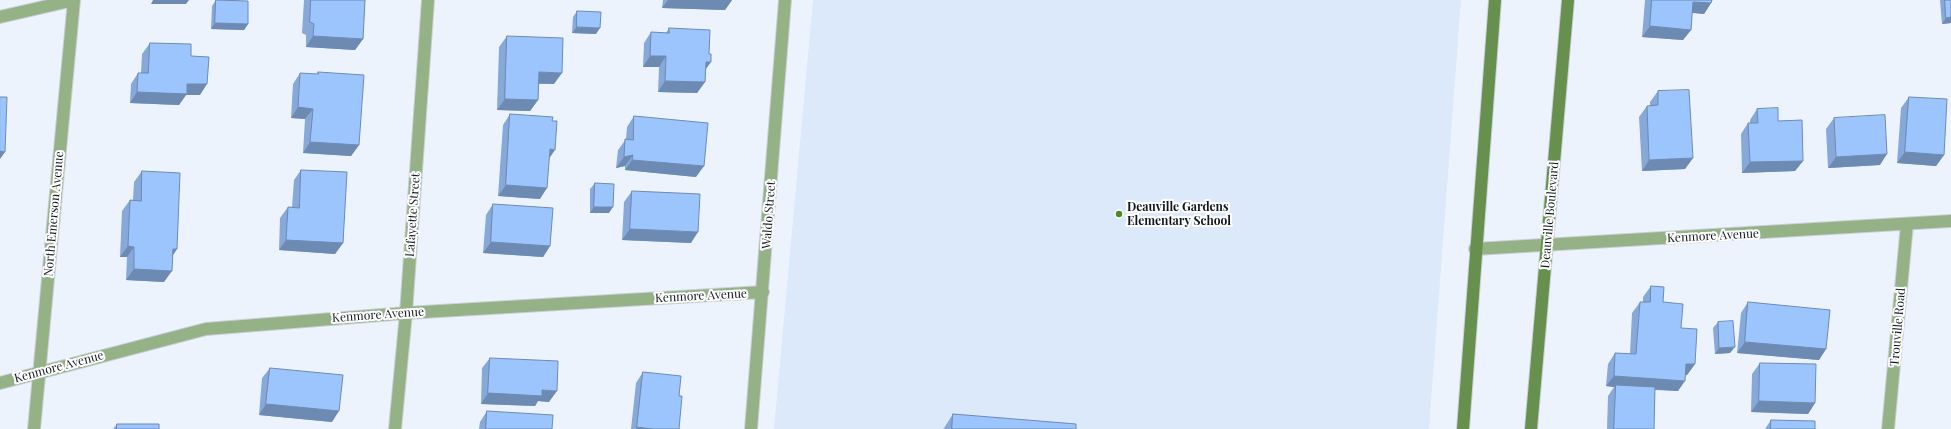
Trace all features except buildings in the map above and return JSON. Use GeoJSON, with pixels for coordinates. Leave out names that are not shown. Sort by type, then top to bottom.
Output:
{"type":"FeatureCollection","features":[{"type":"Feature","properties":{"kind":"street"},"geometry":{"type":"LineString","coordinates":[[0,17],[74,0]]}},
{"type":"Feature","properties":{"kind":"street","name":"North Emerson Avenue"},"geometry":{"type":"LineString","coordinates":[[34,429],[74,0]]}},
{"type":"Feature","properties":{"kind":"street","name":"Lafayette Street"},"geometry":{"type":"LineString","coordinates":[[395,429],[406,313],[428,0]]}},
{"type":"Feature","properties":{"kind":"street","name":"Waldo Street"},"geometry":{"type":"LineString","coordinates":[[751,429],[785,0]]}},
{"type":"Feature","properties":{"kind":"street"},"geometry":{"type":"LineString","coordinates":[[1463,429],[1475,249],[1495,0]]}},
{"type":"Feature","properties":{"kind":"street","name":"Deauville Boulevard"},"geometry":{"type":"LineString","coordinates":[[1531,429],[1548,246],[1568,0]]}},
{"type":"Feature","properties":{"kind":"street","name":"Kenmore Avenue"},"geometry":{"type":"LineString","coordinates":[[1475,249],[1548,246],[1951,221]]}},
{"type":"Feature","properties":{"kind":"street","name":"Trouville Road"},"geometry":{"type":"LineString","coordinates":[[1888,429],[1907,224]]}},
{"type":"Feature","properties":{"kind":"street","name":"Kenmore Avenue"},"geometry":{"type":"LineString","coordinates":[[0,382],[206,329],[406,313],[763,292]]}},
{"type":"Feature","properties":{"kind":"shaded area","name":"Deauville Gardens Elementary School"},"geometry":{"type":"Polygon","coordinates":[[[813,0],[1461,0],[1429,429],[774,429],[813,0]]]}},
{"type":"Feature","properties":{"kind":"place","name":"Deauville Gardens Elementary School"},"geometry":{"type":"Point","coordinates":[1119,214]}}]}
